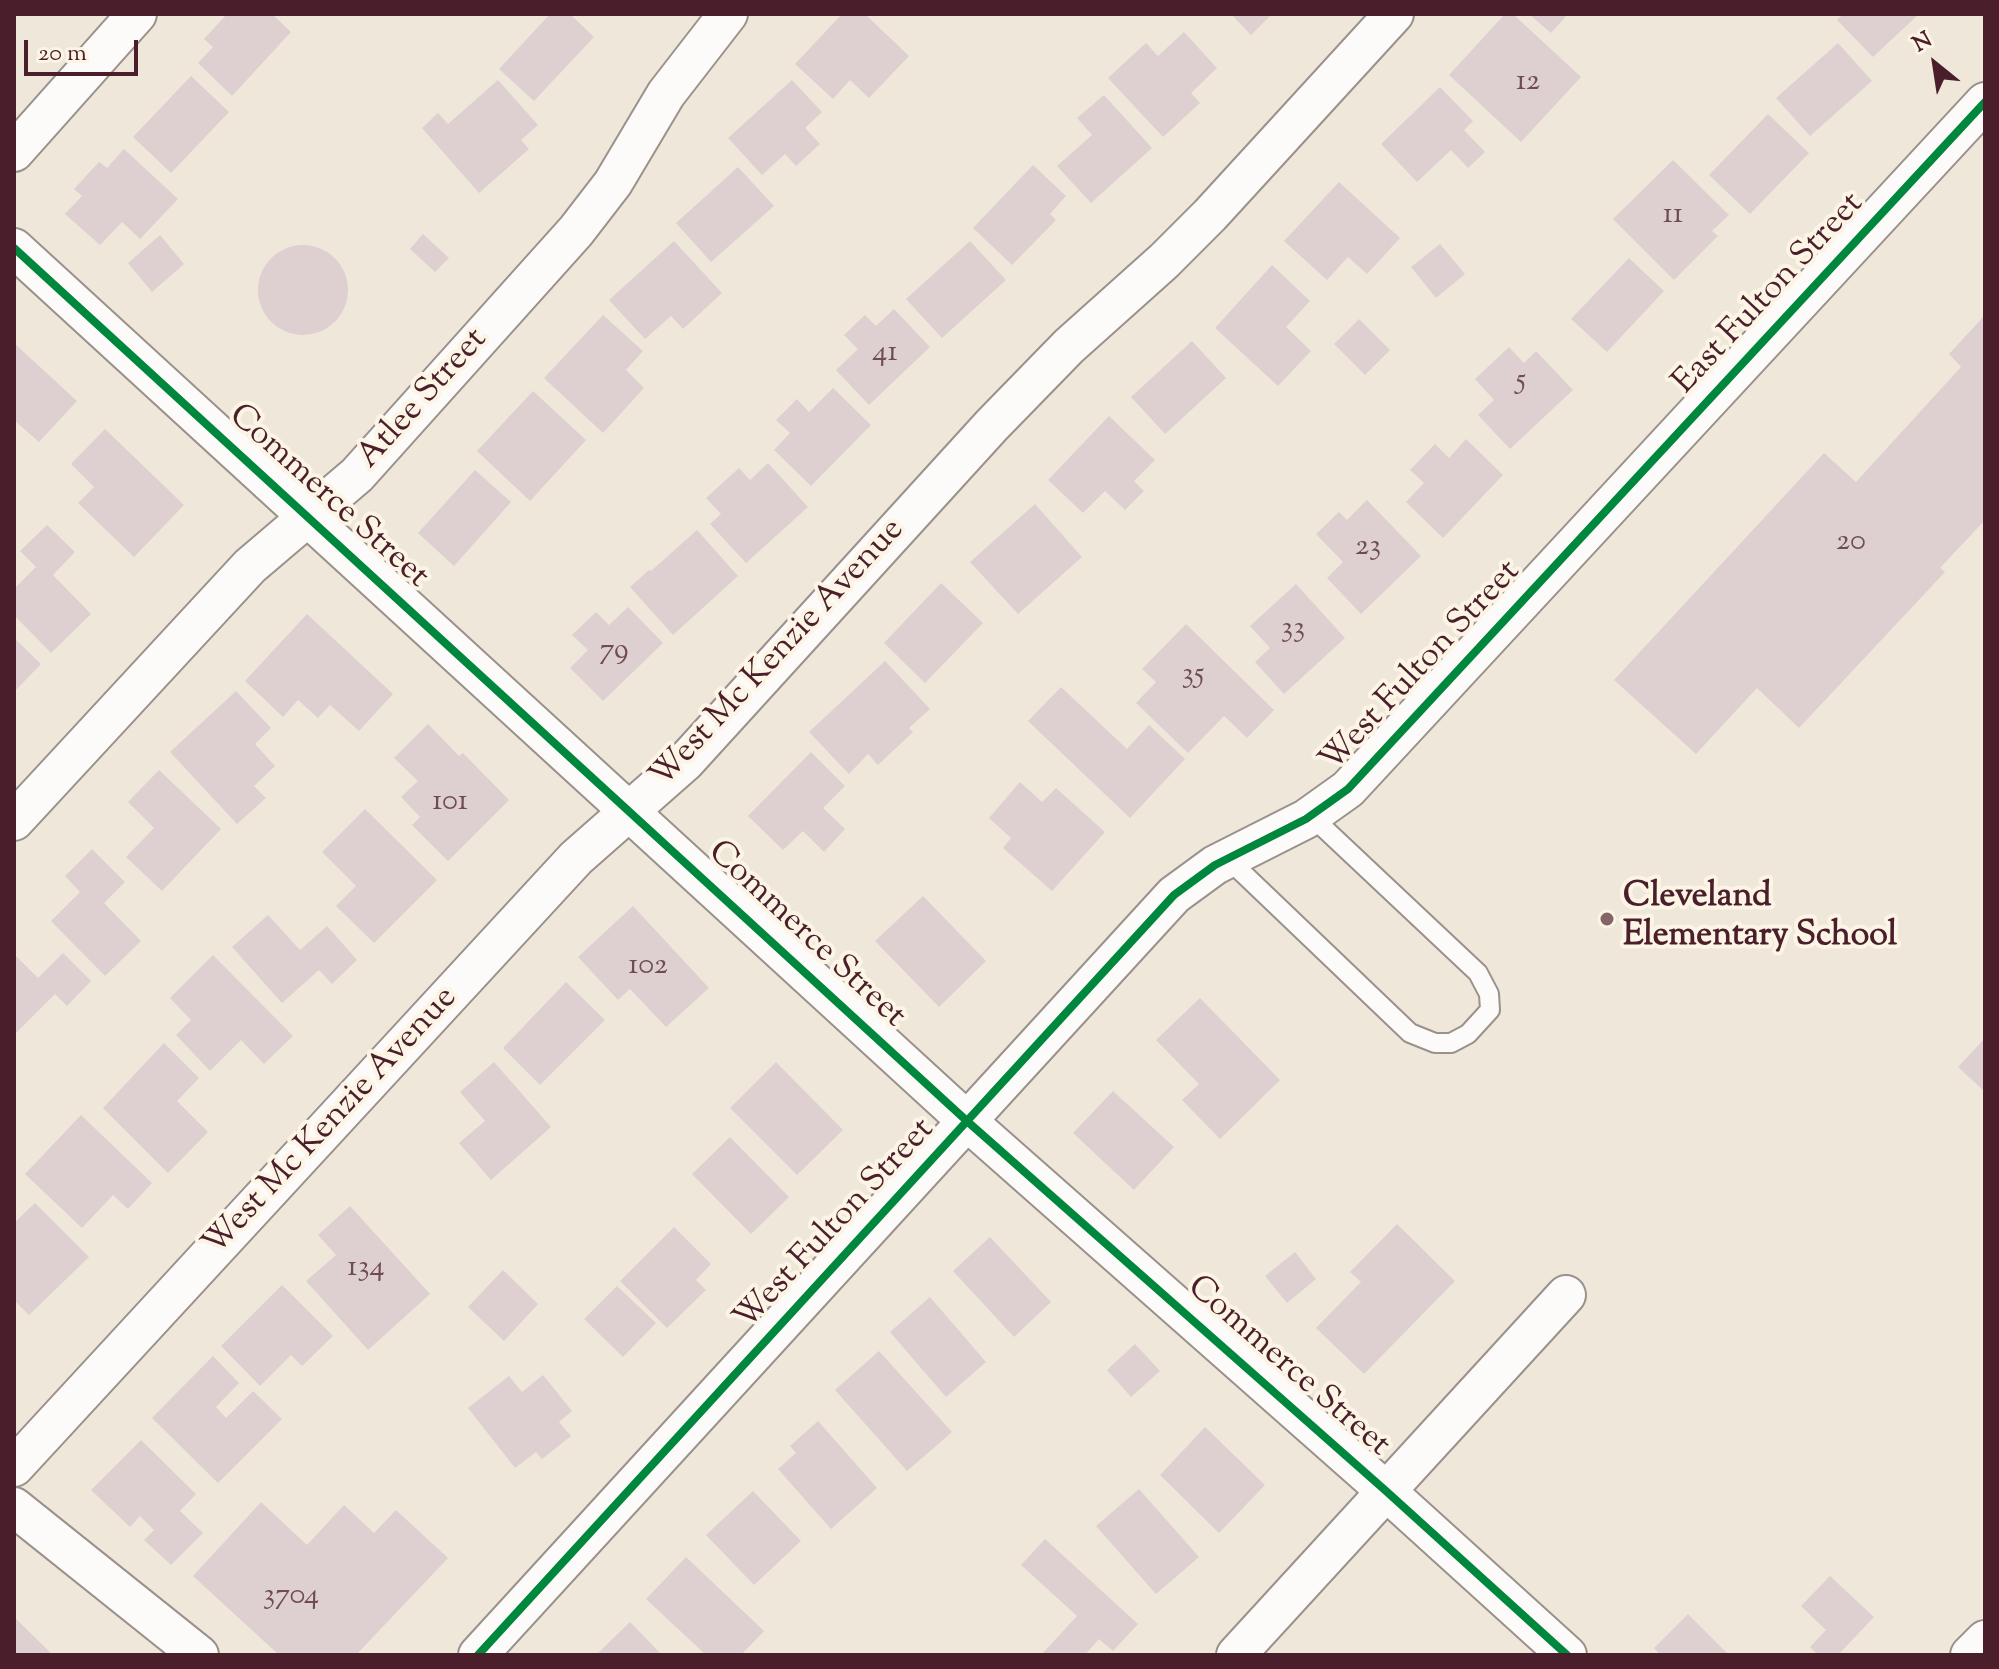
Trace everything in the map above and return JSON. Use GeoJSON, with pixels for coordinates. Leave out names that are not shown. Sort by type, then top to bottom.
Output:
{"type":"FeatureCollection","features":[{"type":"Feature","properties":{"kind":"street"},"geometry":{"type":"LineString","coordinates":[[14,152],[137,14]]}},
{"type":"Feature","properties":{"kind":"street","name":"Atlee Street"},"geometry":{"type":"LineString","coordinates":[[14,821],[250,566],[357,475],[576,231],[613,183],[666,94],[728,14]]}},
{"type":"Feature","properties":{"kind":"street","name":"West Mc Kenzie Avenue"},"geometry":{"type":"LineString","coordinates":[[14,1467],[576,858],[685,762],[992,425],[1069,346],[1164,261],[1394,14]]}},
{"type":"Feature","properties":{"kind":"street","name":"East Fulton Street"},"geometry":{"type":"LineString","coordinates":[[1592,523],[1985,102]]}},
{"type":"Feature","properties":{"kind":"street","name":"Commerce Street"},"geometry":{"type":"LineString","coordinates":[[14,248],[968,1122],[1567,1655]]}},
{"type":"Feature","properties":{"kind":"street","name":"West Fulton Street"},"geometry":{"type":"LineString","coordinates":[[478,1655],[1174,895],[1215,865],[1310,815],[1348,789],[1592,523]]}},
{"type":"Feature","properties":{"kind":"street"},"geometry":{"type":"LineString","coordinates":[[1236,1655],[1566,1295]]}},
{"type":"Feature","properties":{"kind":"street"},"geometry":{"type":"LineString","coordinates":[[14,1507],[199,1655]]}},
{"type":"Feature","properties":{"kind":"street"},"geometry":{"type":"LineString","coordinates":[[1970,1655],[1985,1640]]}},
{"type":"Feature","properties":{"kind":"lane"},"geometry":{"type":"LineString","coordinates":[[1228,859],[1410,1033],[1435,1043],[1451,1043],[1468,1034],[1490,1010],[1489,994],[1478,973],[1310,815]]}},
{"type":"Feature","properties":{"kind":"building"},"geometry":{"type":"Polygon","coordinates":[[[227,14],[272,14],[291,32],[232,96],[198,63],[213,47],[204,39],[227,14]]]}},
{"type":"Feature","properties":{"kind":"building"},"geometry":{"type":"Polygon","coordinates":[[[550,14],[570,14],[594,37],[534,101],[499,69],[550,14]]]}},
{"type":"Feature","properties":{"kind":"building"},"geometry":{"type":"Polygon","coordinates":[[[842,14],[865,14],[909,56],[869,98],[850,80],[833,99],[795,64],[842,14]]]}},
{"type":"Feature","properties":{"kind":"building"},"geometry":{"type":"Polygon","coordinates":[[[1231,14],[1272,14],[1251,35],[1231,14]]]}},
{"type":"Feature","properties":{"kind":"building"},"geometry":{"type":"Polygon","coordinates":[[[1505,14],[1513,14],[1581,77],[1521,142],[1449,75],[1505,14]]]}},
{"type":"Feature","properties":{"kind":"building"},"geometry":{"type":"Polygon","coordinates":[[[1529,14],[1568,14],[1551,33],[1529,14]]]}},
{"type":"Feature","properties":{"kind":"building"},"geometry":{"type":"Polygon","coordinates":[[[1843,14],[1919,14],[1873,57],[1837,20],[1843,14]]]}},
{"type":"Feature","properties":{"kind":"building"},"geometry":{"type":"Polygon","coordinates":[[[1184,32],[1217,68],[1191,93],[1200,103],[1163,137],[1108,78],[1146,43],[1158,56],[1184,32]]]}},
{"type":"Feature","properties":{"kind":"building"},"geometry":{"type":"Polygon","coordinates":[[[1838,43],[1872,81],[1810,136],[1776,98],[1838,43]]]}},
{"type":"Feature","properties":{"kind":"building"},"geometry":{"type":"Polygon","coordinates":[[[191,76],[229,112],[171,173],[133,137],[191,76]]]}},
{"type":"Feature","properties":{"kind":"building"},"geometry":{"type":"Polygon","coordinates":[[[498,80],[538,125],[521,140],[529,149],[479,193],[422,128],[438,113],[448,124],[498,80]]]}},
{"type":"Feature","properties":{"kind":"building"},"geometry":{"type":"Polygon","coordinates":[[[792,80],[822,112],[805,128],[820,144],[796,166],[785,154],[762,175],[728,138],[792,80]]]}},
{"type":"Feature","properties":{"kind":"building"},"geometry":{"type":"Polygon","coordinates":[[[1440,87],[1473,121],[1464,130],[1485,152],[1468,168],[1451,150],[1417,182],[1381,144],[1440,87]]]}},
{"type":"Feature","properties":{"kind":"building"},"geometry":{"type":"Polygon","coordinates":[[[1104,95],[1152,148],[1091,203],[1057,166],[1092,135],[1077,118],[1104,95]]]}},
{"type":"Feature","properties":{"kind":"building"},"geometry":{"type":"Polygon","coordinates":[[[1768,114],[1809,153],[1750,214],[1709,175],[1768,114]]]}},
{"type":"Feature","properties":{"kind":"building"},"geometry":{"type":"Polygon","coordinates":[[[124,149],[178,199],[140,239],[122,222],[100,245],[65,214],[82,196],[74,189],[99,162],[107,168],[124,149]]]}},
{"type":"Feature","properties":{"kind":"building"},"geometry":{"type":"Polygon","coordinates":[[[1673,160],[1729,215],[1712,231],[1718,236],[1674,280],[1613,219],[1673,160]]]}},
{"type":"Feature","properties":{"kind":"building"},"geometry":{"type":"Polygon","coordinates":[[[1033,165],[1066,196],[1050,214],[1056,220],[1012,265],[973,228],[1033,165]]]}},
{"type":"Feature","properties":{"kind":"building"},"geometry":{"type":"Polygon","coordinates":[[[738,167],[774,206],[711,262],[676,223],[738,167]]]}},
{"type":"Feature","properties":{"kind":"building"},"geometry":{"type":"Polygon","coordinates":[[[1339,182],[1400,238],[1367,274],[1348,257],[1327,280],[1284,241],[1339,182]]]}},
{"type":"Feature","properties":{"kind":"building"},"geometry":{"type":"Polygon","coordinates":[[[423,234],[449,258],[435,272],[410,249],[423,234]]]}},
{"type":"Feature","properties":{"kind":"building"},"geometry":{"type":"Polygon","coordinates":[[[160,235],[184,264],[152,292],[128,263],[160,235]]]}},
{"type":"Feature","properties":{"kind":"building"},"geometry":{"type":"Polygon","coordinates":[[[674,241],[722,293],[683,329],[671,316],[645,339],[609,300],[674,241]]]}},
{"type":"Feature","properties":{"kind":"building"},"geometry":{"type":"Polygon","coordinates":[[[970,241],[1006,280],[942,338],[906,299],[970,241]]]}},
{"type":"Feature","properties":{"kind":"building"},"geometry":{"type":"Polygon","coordinates":[[[1440,244],[1465,274],[1436,298],[1411,267],[1440,244]]]}},
{"type":"Feature","properties":{"kind":"building"},"geometry":{"type":"Polygon","coordinates":[[[294,245],[312,245],[328,252],[341,265],[348,281],[348,299],[341,315],[328,328],[312,335],[294,335],[278,328],[265,315],[258,299],[258,281],[265,265],[278,252],[294,245]]]}},
{"type":"Feature","properties":{"kind":"building"},"geometry":{"type":"Polygon","coordinates":[[[1629,258],[1664,291],[1607,352],[1571,319],[1629,258]]]}},
{"type":"Feature","properties":{"kind":"building"},"geometry":{"type":"Polygon","coordinates":[[[1272,265],[1310,301],[1286,327],[1311,351],[1278,386],[1215,328],[1272,265]]]}},
{"type":"Feature","properties":{"kind":"building"},"geometry":{"type":"Polygon","coordinates":[[[894,309],[930,347],[869,405],[836,370],[858,349],[844,335],[865,315],[876,326],[894,309]]]}},
{"type":"Feature","properties":{"kind":"building"},"geometry":{"type":"Polygon","coordinates":[[[603,315],[643,351],[626,370],[644,388],[603,433],[544,378],[603,315]]]}},
{"type":"Feature","properties":{"kind":"building"},"geometry":{"type":"Polygon","coordinates":[[[1985,315],[1985,520],[1940,568],[1945,572],[1799,728],[1757,688],[1696,754],[1614,680],[1824,453],[1856,482],[1961,367],[1949,354],[1985,315]]]}},
{"type":"Feature","properties":{"kind":"building"},"geometry":{"type":"Polygon","coordinates":[[[1359,319],[1390,350],[1365,375],[1334,344],[1359,319]]]}},
{"type":"Feature","properties":{"kind":"building"},"geometry":{"type":"Polygon","coordinates":[[[1192,341],[1226,378],[1165,434],[1131,397],[1192,341]]]}},
{"type":"Feature","properties":{"kind":"building"},"geometry":{"type":"Polygon","coordinates":[[[14,343],[77,401],[39,442],[14,420],[14,343]]]}},
{"type":"Feature","properties":{"kind":"building"},"geometry":{"type":"Polygon","coordinates":[[[1509,347],[1524,363],[1536,351],[1573,390],[1510,449],[1478,415],[1494,400],[1475,379],[1509,347]]]}},
{"type":"Feature","properties":{"kind":"building"},"geometry":{"type":"Polygon","coordinates":[[[833,388],[871,425],[811,486],[774,450],[790,433],[776,420],[797,399],[809,412],[833,388]]]}},
{"type":"Feature","properties":{"kind":"building"},"geometry":{"type":"Polygon","coordinates":[[[533,391],[586,440],[530,501],[477,451],[533,391]]]}},
{"type":"Feature","properties":{"kind":"building"},"geometry":{"type":"Polygon","coordinates":[[[1109,416],[1155,460],[1134,481],[1144,491],[1125,510],[1105,491],[1083,513],[1048,480],[1109,416]]]}},
{"type":"Feature","properties":{"kind":"building"},"geometry":{"type":"Polygon","coordinates":[[[105,429],[184,505],[134,557],[78,503],[94,487],[71,464],[105,429]]]}},
{"type":"Feature","properties":{"kind":"building"},"geometry":{"type":"Polygon","coordinates":[[[1466,439],[1503,475],[1443,538],[1406,502],[1424,483],[1410,470],[1435,444],[1449,458],[1466,439]]]}},
{"type":"Feature","properties":{"kind":"building"},"geometry":{"type":"Polygon","coordinates":[[[768,463],[808,507],[746,563],[710,524],[721,514],[706,498],[739,468],[750,480],[768,463]]]}},
{"type":"Feature","properties":{"kind":"building"},"geometry":{"type":"Polygon","coordinates":[[[475,470],[511,502],[454,566],[418,533],[475,470]]]}},
{"type":"Feature","properties":{"kind":"building"},"geometry":{"type":"Polygon","coordinates":[[[1367,500],[1421,556],[1361,614],[1327,578],[1343,562],[1316,534],[1339,512],[1347,520],[1367,500]]]}},
{"type":"Feature","properties":{"kind":"building"},"geometry":{"type":"Polygon","coordinates":[[[1035,504],[1082,557],[1018,614],[970,562],[1035,504]]]}},
{"type":"Feature","properties":{"kind":"building"},"geometry":{"type":"Polygon","coordinates":[[[47,525],[75,552],[53,575],[91,614],[51,653],[14,615],[14,589],[36,567],[20,551],[47,525]]]}},
{"type":"Feature","properties":{"kind":"building"},"geometry":{"type":"Polygon","coordinates":[[[697,530],[738,576],[673,635],[630,587],[697,530]]]}},
{"type":"Feature","properties":{"kind":"building"},"geometry":{"type":"Polygon","coordinates":[[[941,583],[983,623],[925,683],[884,643],[941,583]]]}},
{"type":"Feature","properties":{"kind":"building"},"geometry":{"type":"Polygon","coordinates":[[[1296,584],[1345,638],[1284,694],[1255,662],[1270,648],[1250,626],[1296,584]]]}},
{"type":"Feature","properties":{"kind":"building"},"geometry":{"type":"Polygon","coordinates":[[[628,607],[663,643],[603,701],[570,668],[588,650],[572,635],[596,612],[609,625],[628,607]]]}},
{"type":"Feature","properties":{"kind":"building"},"geometry":{"type":"Polygon","coordinates":[[[307,614],[393,694],[359,731],[330,705],[318,718],[298,700],[283,717],[245,681],[307,614]]]}},
{"type":"Feature","properties":{"kind":"building"},"geometry":{"type":"Polygon","coordinates":[[[1186,624],[1274,710],[1247,738],[1224,716],[1188,753],[1136,703],[1156,682],[1142,669],[1186,624]]]}},
{"type":"Feature","properties":{"kind":"building"},"geometry":{"type":"Polygon","coordinates":[[[14,638],[41,664],[14,692],[14,638]]]}},
{"type":"Feature","properties":{"kind":"building"},"geometry":{"type":"Polygon","coordinates":[[[885,661],[930,709],[909,728],[913,732],[878,765],[868,754],[849,774],[809,732],[885,661]]]}},
{"type":"Feature","properties":{"kind":"building"},"geometry":{"type":"Polygon","coordinates":[[[1061,687],[1127,749],[1149,725],[1185,759],[1130,818],[1028,721],[1061,687]]]}},
{"type":"Feature","properties":{"kind":"building"},"geometry":{"type":"Polygon","coordinates":[[[236,691],[271,728],[255,744],[275,766],[254,786],[266,798],[237,824],[170,752],[236,691]]]}},
{"type":"Feature","properties":{"kind":"building"},"geometry":{"type":"Polygon","coordinates":[[[428,724],[459,756],[463,753],[509,800],[448,861],[412,825],[420,817],[401,797],[418,781],[394,758],[428,724]]]}},
{"type":"Feature","properties":{"kind":"building"},"geometry":{"type":"Polygon","coordinates":[[[811,752],[845,786],[823,808],[845,829],[824,852],[803,831],[783,850],[748,816],[811,752]]]}},
{"type":"Feature","properties":{"kind":"building"},"geometry":{"type":"Polygon","coordinates":[[[159,770],[221,829],[162,891],[126,857],[154,828],[128,802],[159,770]]]}},
{"type":"Feature","properties":{"kind":"building"},"geometry":{"type":"Polygon","coordinates":[[[1020,782],[1042,802],[1056,788],[1105,832],[1052,891],[1003,848],[1011,838],[989,818],[1020,782]]]}},
{"type":"Feature","properties":{"kind":"building"},"geometry":{"type":"Polygon","coordinates":[[[365,809],[437,880],[374,943],[336,906],[356,886],[322,852],[365,809]]]}},
{"type":"Feature","properties":{"kind":"building"},"geometry":{"type":"Polygon","coordinates":[[[92,849],[125,882],[104,903],[141,941],[105,976],[51,921],[80,892],[65,876],[92,849]]]}},
{"type":"Feature","properties":{"kind":"building"},"geometry":{"type":"Polygon","coordinates":[[[923,896],[986,961],[939,1007],[875,941],[923,896]]]}},
{"type":"Feature","properties":{"kind":"building"},"geometry":{"type":"Polygon","coordinates":[[[633,906],[709,988],[666,1027],[630,989],[618,1000],[578,957],[633,906]]]}},
{"type":"Feature","properties":{"kind":"building"},"geometry":{"type":"Polygon","coordinates":[[[268,915],[300,950],[327,926],[357,960],[332,984],[319,970],[282,1003],[232,947],[268,915]]]}},
{"type":"Feature","properties":{"kind":"building"},"geometry":{"type":"Polygon","coordinates":[[[63,953],[91,981],[67,1006],[55,994],[14,1035],[14,954],[38,978],[63,953]]]}},
{"type":"Feature","properties":{"kind":"building"},"geometry":{"type":"Polygon","coordinates":[[[213,955],[293,1036],[264,1064],[241,1040],[210,1071],[176,1035],[191,1020],[170,998],[213,955]]]}},
{"type":"Feature","properties":{"kind":"building"},"geometry":{"type":"Polygon","coordinates":[[[566,982],[605,1020],[540,1085],[503,1048],[566,982]]]}},
{"type":"Feature","properties":{"kind":"building"},"geometry":{"type":"Polygon","coordinates":[[[1200,998],[1280,1080],[1220,1139],[1182,1100],[1199,1084],[1156,1040],[1200,998]]]}},
{"type":"Feature","properties":{"kind":"building"},"geometry":{"type":"Polygon","coordinates":[[[1985,1038],[1985,1092],[1958,1067],[1985,1038]]]}},
{"type":"Feature","properties":{"kind":"building"},"geometry":{"type":"Polygon","coordinates":[[[164,1043],[199,1078],[177,1101],[208,1132],[168,1173],[103,1108],[164,1043]]]}},
{"type":"Feature","properties":{"kind":"building"},"geometry":{"type":"Polygon","coordinates":[[[494,1062],[551,1127],[491,1180],[459,1143],[485,1121],[460,1092],[494,1062]]]}},
{"type":"Feature","properties":{"kind":"building"},"geometry":{"type":"Polygon","coordinates":[[[776,1062],[843,1130],[797,1175],[730,1108],[776,1062]]]}},
{"type":"Feature","properties":{"kind":"building"},"geometry":{"type":"Polygon","coordinates":[[[1113,1091],[1174,1147],[1134,1190],[1073,1133],[1113,1091]]]}},
{"type":"Feature","properties":{"kind":"building"},"geometry":{"type":"Polygon","coordinates":[[[81,1115],[152,1183],[128,1209],[113,1195],[82,1228],[25,1174],[81,1115]]]}},
{"type":"Feature","properties":{"kind":"building"},"geometry":{"type":"Polygon","coordinates":[[[730,1137],[789,1197],[751,1234],[692,1174],[730,1137]]]}},
{"type":"Feature","properties":{"kind":"building"},"geometry":{"type":"Polygon","coordinates":[[[35,1203],[89,1257],[29,1315],[14,1300],[14,1223],[35,1203]]]}},
{"type":"Feature","properties":{"kind":"building"},"geometry":{"type":"Polygon","coordinates":[[[350,1206],[430,1294],[368,1350],[306,1281],[336,1255],[318,1235],[350,1206]]]}},
{"type":"Feature","properties":{"kind":"building"},"geometry":{"type":"Polygon","coordinates":[[[1397,1224],[1455,1281],[1364,1374],[1316,1328],[1361,1282],[1350,1272],[1397,1224]]]}},
{"type":"Feature","properties":{"kind":"building"},"geometry":{"type":"Polygon","coordinates":[[[674,1227],[711,1264],[696,1280],[706,1290],[667,1328],[620,1281],[674,1227]]]}},
{"type":"Feature","properties":{"kind":"building"},"geometry":{"type":"Polygon","coordinates":[[[990,1237],[1051,1302],[1014,1337],[953,1271],[990,1237]]]}},
{"type":"Feature","properties":{"kind":"building"},"geometry":{"type":"Polygon","coordinates":[[[1295,1252],[1316,1279],[1287,1303],[1265,1276],[1295,1252]]]}},
{"type":"Feature","properties":{"kind":"building"},"geometry":{"type":"Polygon","coordinates":[[[503,1270],[538,1304],[504,1341],[468,1307],[503,1270]]]}},
{"type":"Feature","properties":{"kind":"building"},"geometry":{"type":"Polygon","coordinates":[[[282,1285],[333,1336],[302,1366],[291,1355],[260,1386],[221,1346],[282,1285]]]}},
{"type":"Feature","properties":{"kind":"building"},"geometry":{"type":"Polygon","coordinates":[[[617,1286],[656,1323],[623,1357],[584,1319],[617,1286]]]}},
{"type":"Feature","properties":{"kind":"building"},"geometry":{"type":"Polygon","coordinates":[[[930,1297],[986,1362],[946,1397],[890,1332],[930,1297]]]}},
{"type":"Feature","properties":{"kind":"building"},"geometry":{"type":"Polygon","coordinates":[[[1135,1344],[1160,1371],[1131,1397],[1107,1370],[1135,1344]]]}},
{"type":"Feature","properties":{"kind":"building"},"geometry":{"type":"Polygon","coordinates":[[[879,1351],[952,1432],[907,1471],[835,1390],[879,1351]]]}},
{"type":"Feature","properties":{"kind":"building"},"geometry":{"type":"Polygon","coordinates":[[[213,1356],[239,1383],[216,1407],[226,1418],[253,1391],[282,1419],[218,1483],[152,1418],[213,1356]]]}},
{"type":"Feature","properties":{"kind":"building"},"geometry":{"type":"Polygon","coordinates":[[[543,1375],[572,1411],[559,1422],[571,1436],[542,1459],[536,1452],[515,1468],[468,1408],[509,1376],[522,1392],[543,1375]]]}},
{"type":"Feature","properties":{"kind":"building"},"geometry":{"type":"Polygon","coordinates":[[[818,1421],[877,1488],[831,1529],[778,1469],[796,1453],[790,1446],[818,1421]]]}},
{"type":"Feature","properties":{"kind":"building"},"geometry":{"type":"Polygon","coordinates":[[[1205,1427],[1265,1485],[1219,1533],[1160,1475],[1205,1427]]]}},
{"type":"Feature","properties":{"kind":"building"},"geometry":{"type":"Polygon","coordinates":[[[141,1440],[196,1494],[180,1511],[203,1533],[171,1565],[144,1540],[154,1530],[140,1516],[130,1527],[91,1490],[141,1440]]]}},
{"type":"Feature","properties":{"kind":"building"},"geometry":{"type":"Polygon","coordinates":[[[1139,1489],[1199,1557],[1156,1594],[1096,1526],[1139,1489]]]}},
{"type":"Feature","properties":{"kind":"building"},"geometry":{"type":"Polygon","coordinates":[[[753,1491],[801,1541],[754,1585],[706,1535],[753,1491]]]}},
{"type":"Feature","properties":{"kind":"building"},"geometry":{"type":"Polygon","coordinates":[[[261,1502],[307,1545],[344,1505],[374,1533],[396,1510],[448,1558],[356,1655],[279,1655],[193,1576],[261,1502]]]}},
{"type":"Feature","properties":{"kind":"building"},"geometry":{"type":"Polygon","coordinates":[[[1045,1539],[1138,1624],[1113,1651],[1099,1639],[1085,1655],[1041,1655],[1077,1616],[1021,1565],[1045,1539]]]}},
{"type":"Feature","properties":{"kind":"building"},"geometry":{"type":"Polygon","coordinates":[[[686,1557],[764,1631],[741,1655],[706,1655],[646,1599],[686,1557]]]}},
{"type":"Feature","properties":{"kind":"building"},"geometry":{"type":"Polygon","coordinates":[[[1830,1576],[1874,1617],[1838,1655],[1818,1655],[1810,1647],[1826,1630],[1801,1606],[1830,1576]]]}},
{"type":"Feature","properties":{"kind":"building"},"geometry":{"type":"Polygon","coordinates":[[[1688,1614],[1729,1655],[1660,1655],[1654,1648],[1688,1614]]]}},
{"type":"Feature","properties":{"kind":"building"},"geometry":{"type":"Polygon","coordinates":[[[14,1617],[53,1655],[14,1655],[14,1617]]]}},
{"type":"Feature","properties":{"kind":"building"},"geometry":{"type":"Polygon","coordinates":[[[630,1622],[662,1655],[596,1655],[630,1622]]]}},
{"type":"Feature","properties":{"kind":"cycle path"},"geometry":{"type":"LineString","coordinates":[[478,1655],[1174,895],[1215,865],[1306,819],[1348,789],[1985,102]]}},
{"type":"Feature","properties":{"kind":"cycle path"},"geometry":{"type":"LineString","coordinates":[[14,248],[968,1122],[1567,1655]]}},
{"type":"Feature","properties":{"kind":"place","name":"Cleveland Elementary School"},"geometry":{"type":"Point","coordinates":[1607,919]}}]}
